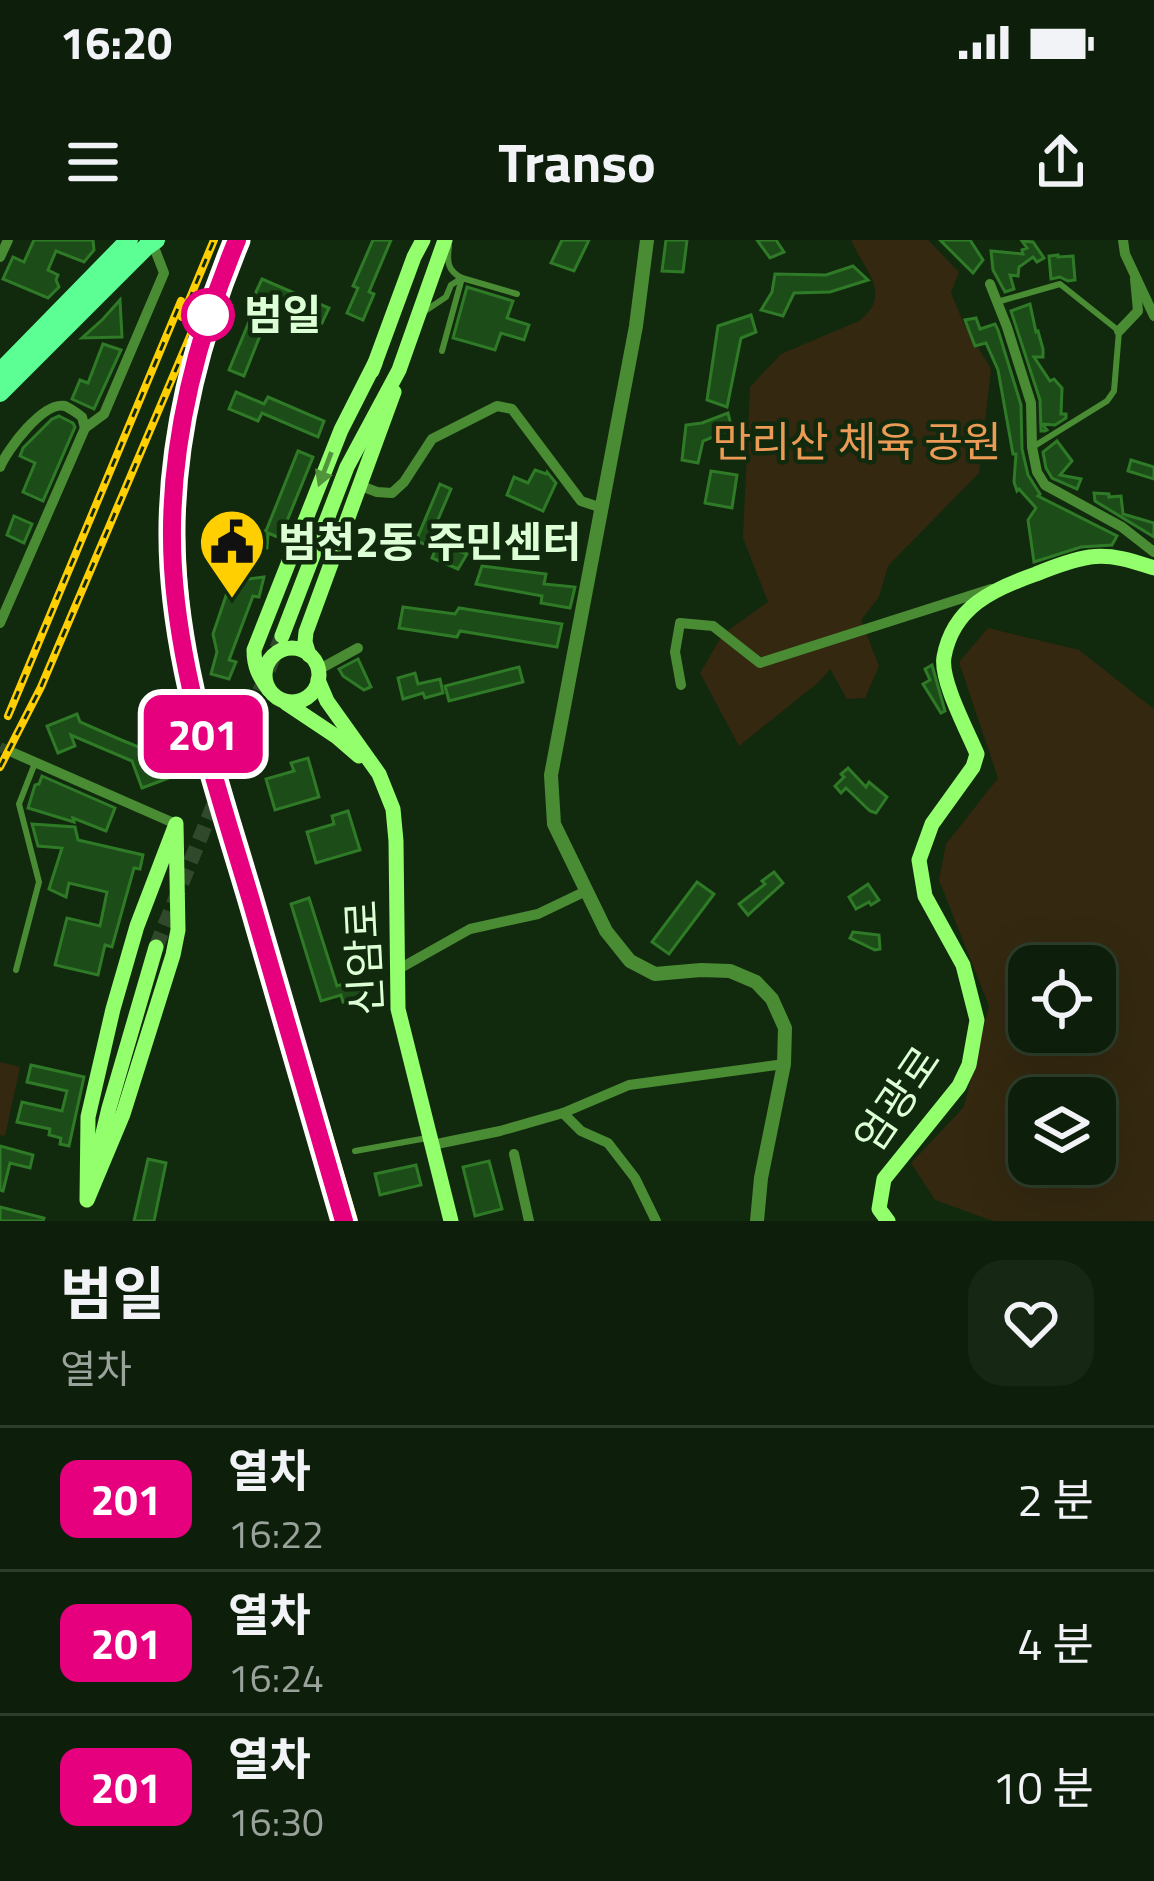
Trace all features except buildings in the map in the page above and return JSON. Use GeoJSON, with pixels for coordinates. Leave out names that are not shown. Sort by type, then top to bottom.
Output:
{"type":"FeatureCollection","features":[{"type":"Feature","properties":{"kind":"main road"},"geometry":{"type":"LineString","coordinates":[[0,393],[129,240]]}},
{"type":"Feature","properties":{"kind":"main road"},"geometry":{"type":"LineString","coordinates":[[0,372],[153,240]]}},
{"type":"Feature","properties":{"kind":"main road"},"geometry":{"type":"LineString","coordinates":[[379,774],[327,701],[305,642],[306,632],[447,240]]}},
{"type":"Feature","properties":{"kind":"main road"},"geometry":{"type":"LineString","coordinates":[[424,242],[429,286]]}},
{"type":"Feature","properties":{"kind":"main road"},"geometry":{"type":"LineString","coordinates":[[379,774],[337,736],[276,695],[258,675],[254,650],[340,430],[375,363],[424,242]]}},
{"type":"Feature","properties":{"kind":"main road"},"geometry":{"type":"LineString","coordinates":[[281,636],[347,467],[375,363]]}},
{"type":"Feature","properties":{"kind":"main road"},"geometry":{"type":"LineString","coordinates":[[347,467],[399,370]]}},
{"type":"Feature","properties":{"kind":"main road","name":"엄광로"},"geometry":{"type":"LineString","coordinates":[[888,1221],[879,1209],[884,1179],[959,1086],[969,1065],[977,1020],[963,965],[925,896],[919,860],[932,824],[973,767],[977,754],[942,662],[954,624],[994,588],[1069,562],[1125,558],[1154,568]]}},
{"type":"Feature","properties":{"kind":"main road"},"geometry":{"type":"LineString","coordinates":[[309,655],[293,648],[277,652],[266,665],[266,682],[276,695],[301,700],[315,688],[318,675]]}},
{"type":"Feature","properties":{"kind":"main road","name":"신암로"},"geometry":{"type":"LineString","coordinates":[[379,774],[393,809],[396,842],[398,1009],[451,1221]]}},
{"type":"Feature","properties":{"kind":"main road"},"geometry":{"type":"LineString","coordinates":[[87,1200],[123,1114],[173,956],[179,914],[176,824]]}},
{"type":"Feature","properties":{"kind":"main road"},"geometry":{"type":"LineString","coordinates":[[87,1200],[88,1117],[113,1009],[137,926],[176,824]]}},
{"type":"Feature","properties":{"kind":"main road"},"geometry":{"type":"LineString","coordinates":[[137,926],[151,904],[168,904],[179,914]]}},
{"type":"Feature","properties":{"kind":"main road"},"geometry":{"type":"LineString","coordinates":[[82,1221],[109,1108],[157,947]]}},
{"type":"Feature","properties":{"kind":"street"},"geometry":{"type":"LineString","coordinates":[[0,257],[8,240]]}},
{"type":"Feature","properties":{"kind":"street"},"geometry":{"type":"LineString","coordinates":[[0,623],[85,428],[104,414],[164,273],[153,240]]}},
{"type":"Feature","properties":{"kind":"street"},"geometry":{"type":"LineString","coordinates":[[646,240],[636,326],[551,776],[554,824],[606,931],[630,961],[655,974],[730,970],[755,982],[772,999],[785,1028],[784,1064],[761,1178],[758,1221]]}},
{"type":"Feature","properties":{"kind":"street"},"geometry":{"type":"LineString","coordinates":[[1123,240],[1154,316]]}},
{"type":"Feature","properties":{"kind":"street"},"geometry":{"type":"LineString","coordinates":[[1119,331],[1138,311],[1135,276]]}},
{"type":"Feature","properties":{"kind":"street"},"geometry":{"type":"LineString","coordinates":[[991,284],[1030,403],[1037,472],[1045,485],[1122,527],[1154,552]]}},
{"type":"Feature","properties":{"kind":"street"},"geometry":{"type":"LineString","coordinates":[[0,467],[8,450],[33,422],[54,407],[66,406],[82,417],[85,428]]}},
{"type":"Feature","properties":{"kind":"street"},"geometry":{"type":"LineString","coordinates":[[362,486],[392,493],[432,439],[496,406],[512,409],[581,502],[602,508]]}},
{"type":"Feature","properties":{"kind":"street"},"geometry":{"type":"LineString","coordinates":[[681,685],[675,652],[680,623],[712,626],[760,663],[994,588]]}},
{"type":"Feature","properties":{"kind":"street"},"geometry":{"type":"LineString","coordinates":[[318,675],[358,648]]}},
{"type":"Feature","properties":{"kind":"street"},"geometry":{"type":"LineString","coordinates":[[14,753],[176,824]]}},
{"type":"Feature","properties":{"kind":"street"},"geometry":{"type":"LineString","coordinates":[[396,970],[470,929],[538,914],[586,891]]}},
{"type":"Feature","properties":{"kind":"street"},"geometry":{"type":"LineString","coordinates":[[431,1141],[562,1113],[628,1085],[784,1064]]}},
{"type":"Feature","properties":{"kind":"street"},"geometry":{"type":"LineString","coordinates":[[562,1113],[581,1131],[608,1143],[635,1178],[656,1221]]}},
{"type":"Feature","properties":{"kind":"street"},"geometry":{"type":"LineString","coordinates":[[514,1154],[529,1221]]}},
{"type":"Feature","properties":{"kind":"lane"},"geometry":{"type":"LineString","coordinates":[[447,240],[448,266],[454,274],[518,294]]}},
{"type":"Feature","properties":{"kind":"lane"},"geometry":{"type":"LineString","coordinates":[[419,316],[446,297],[462,278]]}},
{"type":"Feature","properties":{"kind":"lane"},"geometry":{"type":"LineString","coordinates":[[442,351],[462,278]]}},
{"type":"Feature","properties":{"kind":"lane"},"geometry":{"type":"LineString","coordinates":[[998,302],[1060,284],[1119,331],[1114,391],[1107,401],[1036,445],[1031,443]]}},
{"type":"Feature","properties":{"kind":"lane"},"geometry":{"type":"LineString","coordinates":[[16,970],[39,882],[20,804],[34,763]]}},
{"type":"Feature","properties":{"kind":"lane"},"geometry":{"type":"LineString","coordinates":[[355,1150],[431,1141]]}},
{"type":"Feature","properties":{"kind":"green space","name":"만리산 체육 공원"},"geometry":{"type":"Polygon","coordinates":[[[851,240],[928,240],[959,272],[951,293],[991,369],[979,473],[888,566],[879,597],[861,620],[879,666],[865,698],[847,699],[830,669],[739,746],[700,673],[723,634],[768,602],[743,538],[750,387],[781,354],[859,321],[869,311],[873,282],[851,240]]]}},
{"type":"Feature","properties":{"kind":"green space"},"geometry":{"type":"Polygon","coordinates":[[[988,628],[1079,650],[1154,709],[1154,1221],[993,1221],[935,1200],[911,1163],[964,1107],[989,1006],[939,880],[946,844],[998,778],[959,662],[988,628]]]}},
{"type":"Feature","properties":{"kind":"green space"},"geometry":{"type":"Polygon","coordinates":[[[0,1062],[20,1067],[5,1136],[0,1135],[0,1062]]]}},
{"type":"Feature","properties":{"kind":"tunnel"},"geometry":{"type":"LineString","coordinates":[[156,947],[282,636]]}},
{"type":"Feature","properties":{"kind":"tunnel"},"geometry":{"type":"LineString","coordinates":[[0,747],[14,753]]}},
{"type":"Feature","properties":{"kind":"railway"},"geometry":{"type":"LineString","coordinates":[[182,317],[214,240]]}},
{"type":"Feature","properties":{"kind":"railway"},"geometry":{"type":"LineString","coordinates":[[246,240],[211,331],[192,406],[182,493],[183,579],[203,710],[354,1221]]}},
{"type":"Feature","properties":{"kind":"railway"},"geometry":{"type":"LineString","coordinates":[[8,716],[181,301]]}},
{"type":"Feature","properties":{"kind":"railway"},"geometry":{"type":"LineString","coordinates":[[0,767],[41,687],[205,301]]}},
{"type":"Feature","properties":{"kind":"train","name":"201"},"geometry":{"type":"LineString","coordinates":[[237,240],[197,350],[182,422],[173,567],[181,638],[201,728],[344,1221]]}},
{"type":"Feature","properties":{"kind":"place","name":"범일"},"geometry":{"type":"Point","coordinates":[208,315]}},
{"type":"Feature","properties":{"kind":"place","name":"범천2동 주민센터"},"geometry":{"type":"Point","coordinates":[232,601]}}]}
